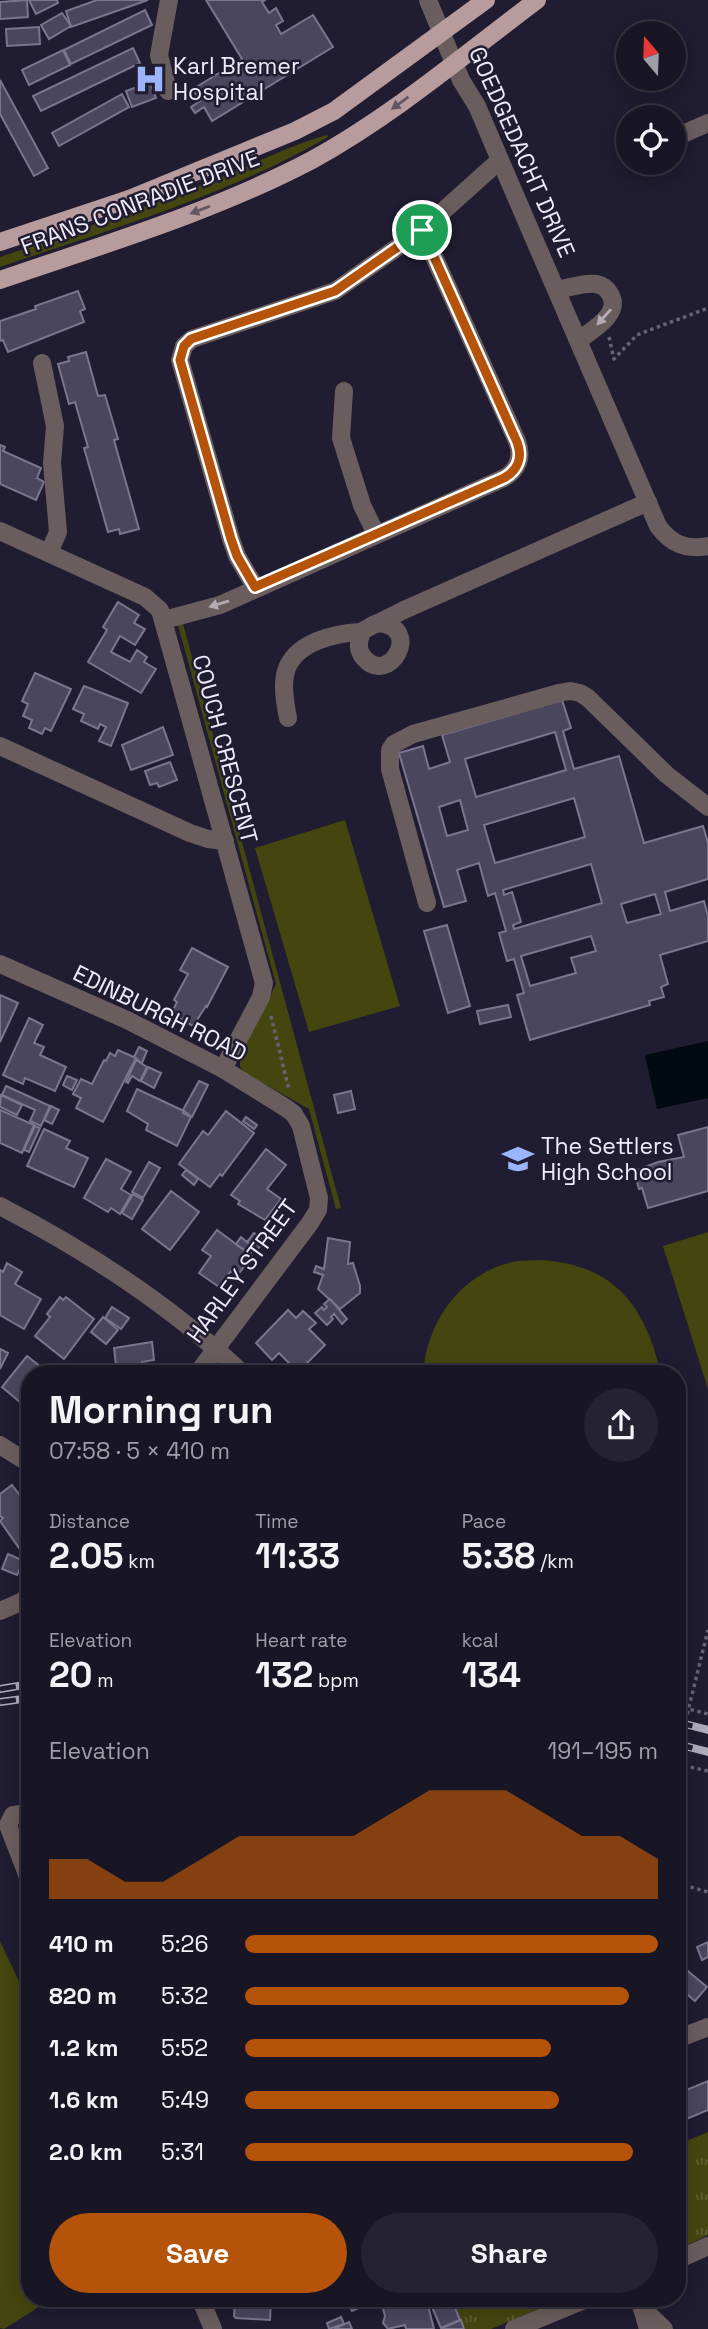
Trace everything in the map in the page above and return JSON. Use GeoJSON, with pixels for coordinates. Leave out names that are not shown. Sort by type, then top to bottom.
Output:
{"type":"FeatureCollection","features":[{"type":"Feature","properties":{"kind":"main road","name":"FRANS CONRADIE DRIVE"},"geometry":{"type":"LineString","coordinates":[[0,242],[129,200],[295,131],[334,111],[486,0]]}},
{"type":"Feature","properties":{"kind":"main road","name":"FRANS CONRADIE DRIVE"},"geometry":{"type":"LineString","coordinates":[[0,280],[164,224],[284,174],[350,137],[537,0]]}},
{"type":"Feature","properties":{"kind":"street"},"geometry":{"type":"LineString","coordinates":[[168,91],[159,55],[169,0]]}},
{"type":"Feature","properties":{"kind":"street","name":"GOEDGEDACHT DRIVE"},"geometry":{"type":"LineString","coordinates":[[428,0],[579,340],[658,526],[669,540],[677,545],[700,547]]}},
{"type":"Feature","properties":{"kind":"street"},"geometry":{"type":"LineString","coordinates":[[686,133],[708,123]]}},
{"type":"Feature","properties":{"kind":"street"},"geometry":{"type":"LineString","coordinates":[[255,587],[237,556],[231,539],[180,360],[184,346],[191,339],[335,291],[422,230],[500,160]]}},
{"type":"Feature","properties":{"kind":"street"},"geometry":{"type":"LineString","coordinates":[[164,620],[220,605],[255,587],[504,478],[514,470],[520,457],[517,442],[422,230]]}},
{"type":"Feature","properties":{"kind":"street"},"geometry":{"type":"LineString","coordinates":[[557,290],[590,284],[604,288],[611,296],[612,309],[606,319],[579,340]]}},
{"type":"Feature","properties":{"kind":"street"},"geometry":{"type":"LineString","coordinates":[[42,363],[55,426],[52,463],[58,532],[50,553]]}},
{"type":"Feature","properties":{"kind":"street"},"geometry":{"type":"LineString","coordinates":[[344,391],[341,438],[362,505],[376,534]]}},
{"type":"Feature","properties":{"kind":"street"},"geometry":{"type":"LineString","coordinates":[[288,718],[283,691],[287,666],[295,655],[314,643],[345,631],[362,632],[372,625],[648,502]]}},
{"type":"Feature","properties":{"kind":"street","name":"COUCH CRESCENT"},"geometry":{"type":"LineString","coordinates":[[0,531],[145,597],[154,603],[164,620],[264,983]]}},
{"type":"Feature","properties":{"kind":"street"},"geometry":{"type":"LineString","coordinates":[[396,631],[412,607]]}},
{"type":"Feature","properties":{"kind":"street"},"geometry":{"type":"LineString","coordinates":[[362,632],[360,652],[369,662],[381,665],[393,660],[398,655],[401,642],[391,626],[378,623]]}},
{"type":"Feature","properties":{"kind":"street"},"geometry":{"type":"LineString","coordinates":[[428,903],[393,781],[389,758],[394,744],[413,734],[570,691],[580,693],[600,707],[667,775],[708,807]]}},
{"type":"Feature","properties":{"kind":"street"},"geometry":{"type":"LineString","coordinates":[[0,746],[190,833],[225,841]]}},
{"type":"Feature","properties":{"kind":"street","name":"EDINBURGH ROAD"},"geometry":{"type":"LineString","coordinates":[[0,964],[127,1020],[223,1069],[295,1114]]}},
{"type":"Feature","properties":{"kind":"street"},"geometry":{"type":"LineString","coordinates":[[223,1069],[261,997],[264,983]]}},
{"type":"Feature","properties":{"kind":"street","name":"HARLEY STREET"},"geometry":{"type":"LineString","coordinates":[[204,1365],[318,1210],[319,1198],[314,1177],[301,1126],[295,1114]]}},
{"type":"Feature","properties":{"kind":"street"},"geometry":{"type":"LineString","coordinates":[[0,1206],[113,1271],[216,1348],[234,1365]]}},
{"type":"Feature","properties":{"kind":"street"},"geometry":{"type":"LineString","coordinates":[[0,1445],[21,1458]]}},
{"type":"Feature","properties":{"kind":"street"},"geometry":{"type":"LineString","coordinates":[[0,1611],[21,1602]]}},
{"type":"Feature","properties":{"kind":"street"},"geometry":{"type":"LineString","coordinates":[[21,1814],[13,1815],[8,1825],[21,1860]]}},
{"type":"Feature","properties":{"kind":"street"},"geometry":{"type":"LineString","coordinates":[[686,2036],[708,2027]]}},
{"type":"Feature","properties":{"kind":"street"},"geometry":{"type":"LineString","coordinates":[[686,2256],[708,2246]]}},
{"type":"Feature","properties":{"kind":"street"},"geometry":{"type":"LineString","coordinates":[[204,2307],[213,2329]]}},
{"type":"Feature","properties":{"kind":"street"},"geometry":{"type":"LineString","coordinates":[[514,2329],[568,2307]]}},
{"type":"Feature","properties":{"kind":"street"},"geometry":{"type":"LineString","coordinates":[[642,2307],[648,2329]]}},
{"type":"Feature","properties":{"kind":"street"},"geometry":{"type":"LineString","coordinates":[[645,2307],[664,2329]]}},
{"type":"Feature","properties":{"kind":"path"},"geometry":{"type":"LineString","coordinates":[[606,319],[614,359],[637,335],[708,308]]}},
{"type":"Feature","properties":{"kind":"path"},"geometry":{"type":"LineString","coordinates":[[264,983],[295,1114]]}},
{"type":"Feature","properties":{"kind":"path"},"geometry":{"type":"LineString","coordinates":[[686,1720],[708,1630]]}},
{"type":"Feature","properties":{"kind":"path"},"geometry":{"type":"LineString","coordinates":[[686,1708],[708,1714]]}},
{"type":"Feature","properties":{"kind":"path"},"geometry":{"type":"LineString","coordinates":[[686,1765],[708,1771]]}},
{"type":"Feature","properties":{"kind":"path"},"geometry":{"type":"LineString","coordinates":[[686,1886],[708,1892]]}},
{"type":"Feature","properties":{"kind":"green space"},"geometry":{"type":"Polygon","coordinates":[[[327,135],[328,137],[290,158],[209,194],[0,267],[0,257],[217,179],[327,135]]]}},
{"type":"Feature","properties":{"kind":"green space"},"geometry":{"type":"Polygon","coordinates":[[[182,620],[341,1208],[336,1209],[309,1109],[245,1073],[240,1067],[240,1056],[276,984],[178,625],[182,620]]]}},
{"type":"Feature","properties":{"kind":"green space"},"geometry":{"type":"Polygon","coordinates":[[[345,820],[400,1006],[309,1032],[255,848],[345,820]]]}},
{"type":"Feature","properties":{"kind":"green space"},"geometry":{"type":"Polygon","coordinates":[[[708,1232],[708,1389],[663,1246],[708,1232]]]}},
{"type":"Feature","properties":{"kind":"green space"},"geometry":{"type":"Polygon","coordinates":[[[539,1260],[565,1263],[606,1280],[622,1293],[635,1309],[646,1328],[658,1365],[424,1365],[431,1336],[449,1303],[476,1278],[493,1268],[512,1262],[539,1260]]]}},
{"type":"Feature","properties":{"kind":"green space"},"geometry":{"type":"Polygon","coordinates":[[[0,1941],[21,1986],[21,2307],[39,2307],[4,2329],[0,2328],[0,1941]]]}},
{"type":"Feature","properties":{"kind":"green space"},"geometry":{"type":"Polygon","coordinates":[[[708,2132],[708,2235],[686,2246],[686,2141],[708,2132]]]}},
{"type":"Feature","properties":{"kind":"green space"},"geometry":{"type":"Polygon","coordinates":[[[456,2307],[544,2307],[491,2329],[465,2329],[456,2307]]]}},
{"type":"Feature","properties":{"kind":"shaded area"},"geometry":{"type":"Polygon","coordinates":[[[708,1041],[708,1098],[657,1109],[645,1055],[708,1041]]]}},
{"type":"Feature","properties":{"kind":"building"},"geometry":{"type":"Polygon","coordinates":[[[27,0],[28,17],[0,19],[0,2],[27,0]]]}},
{"type":"Feature","properties":{"kind":"building"},"geometry":{"type":"Polygon","coordinates":[[[29,0],[57,0],[58,3],[36,14],[29,0]]]}},
{"type":"Feature","properties":{"kind":"building"},"geometry":{"type":"Polygon","coordinates":[[[97,0],[148,0],[71,27],[66,11],[97,0]]]}},
{"type":"Feature","properties":{"kind":"building"},"geometry":{"type":"Polygon","coordinates":[[[206,0],[265,0],[262,2],[269,13],[276,8],[283,21],[276,25],[281,34],[313,15],[333,47],[212,121],[204,107],[195,113],[191,107],[200,101],[193,89],[242,59],[206,0]]]}},
{"type":"Feature","properties":{"kind":"building"},"geometry":{"type":"Polygon","coordinates":[[[145,10],[152,25],[71,64],[64,50],[145,10]]]}},
{"type":"Feature","properties":{"kind":"building"},"geometry":{"type":"Polygon","coordinates":[[[62,13],[71,26],[49,39],[41,25],[62,13]]]}},
{"type":"Feature","properties":{"kind":"building"},"geometry":{"type":"Polygon","coordinates":[[[39,27],[40,44],[7,46],[6,29],[39,27]]]}},
{"type":"Feature","properties":{"kind":"building"},"geometry":{"type":"Polygon","coordinates":[[[133,48],[140,63],[41,111],[33,96],[133,48]]]}},
{"type":"Feature","properties":{"kind":"building"},"geometry":{"type":"Polygon","coordinates":[[[63,50],[70,65],[29,85],[22,70],[63,50]]]}},
{"type":"Feature","properties":{"kind":"building"},"geometry":{"type":"Polygon","coordinates":[[[0,80],[48,168],[34,176],[0,114],[0,80]]]}},
{"type":"Feature","properties":{"kind":"building"},"geometry":{"type":"Polygon","coordinates":[[[150,82],[156,98],[132,107],[126,91],[150,82]]]}},
{"type":"Feature","properties":{"kind":"building"},"geometry":{"type":"Polygon","coordinates":[[[122,94],[129,107],[59,146],[52,133],[122,94]]]}},
{"type":"Feature","properties":{"kind":"building"},"geometry":{"type":"Polygon","coordinates":[[[78,291],[85,309],[80,311],[84,322],[8,352],[3,340],[0,341],[0,321],[78,291]]]}},
{"type":"Feature","properties":{"kind":"building"},"geometry":{"type":"Polygon","coordinates":[[[86,352],[98,396],[105,395],[118,439],[114,440],[139,529],[120,534],[119,529],[108,532],[84,448],[88,447],[75,402],[69,404],[58,364],[69,361],[68,357],[86,352]]]}},
{"type":"Feature","properties":{"kind":"building"},"geometry":{"type":"Polygon","coordinates":[[[0,445],[5,447],[3,451],[41,468],[37,478],[44,482],[36,500],[0,484],[0,445]]]}},
{"type":"Feature","properties":{"kind":"building"},"geometry":{"type":"Polygon","coordinates":[[[118,602],[139,615],[134,623],[145,629],[135,645],[120,636],[111,652],[130,662],[137,650],[147,657],[144,662],[156,669],[141,693],[88,662],[107,630],[103,627],[118,602]]]}},
{"type":"Feature","properties":{"kind":"building"},"geometry":{"type":"Polygon","coordinates":[[[35,673],[71,689],[51,731],[45,728],[42,734],[29,728],[32,720],[23,716],[28,704],[22,701],[35,673]]]}},
{"type":"Feature","properties":{"kind":"building"},"geometry":{"type":"Polygon","coordinates":[[[84,686],[128,703],[111,746],[99,741],[106,727],[100,724],[98,729],[81,721],[84,714],[73,709],[84,686]]]}},
{"type":"Feature","properties":{"kind":"building"},"geometry":{"type":"Polygon","coordinates":[[[562,700],[571,728],[563,731],[574,769],[619,756],[644,843],[703,826],[708,843],[708,879],[665,892],[670,911],[704,901],[708,916],[708,941],[660,955],[668,984],[661,987],[664,997],[649,1001],[650,1005],[530,1040],[517,995],[524,993],[514,959],[507,961],[499,933],[506,931],[495,893],[488,896],[479,863],[457,870],[466,901],[444,907],[399,753],[423,746],[429,769],[450,762],[442,735],[562,700]],[[555,732],[465,759],[476,797],[566,770],[555,732]],[[574,798],[484,825],[495,863],[585,837],[574,798]],[[460,800],[439,807],[447,836],[468,830],[460,800]],[[591,864],[503,890],[504,895],[512,892],[521,922],[513,925],[514,929],[602,903],[591,864]],[[655,894],[621,904],[627,923],[661,914],[655,894]],[[591,936],[521,956],[530,986],[576,973],[571,958],[596,951],[591,936]]]}},
{"type":"Feature","properties":{"kind":"building"},"geometry":{"type":"Polygon","coordinates":[[[163,727],[173,755],[131,770],[122,745],[163,727]]]}},
{"type":"Feature","properties":{"kind":"building"},"geometry":{"type":"Polygon","coordinates":[[[170,762],[177,780],[159,787],[157,783],[150,785],[145,771],[170,762]]]}},
{"type":"Feature","properties":{"kind":"building"},"geometry":{"type":"Polygon","coordinates":[[[447,925],[470,1006],[448,1013],[424,931],[447,925]]]}},
{"type":"Feature","properties":{"kind":"building"},"geometry":{"type":"Polygon","coordinates":[[[192,948],[228,967],[207,1007],[193,1026],[171,1014],[177,1002],[174,1000],[188,974],[180,970],[192,948]]]}},
{"type":"Feature","properties":{"kind":"building"},"geometry":{"type":"Polygon","coordinates":[[[0,995],[18,1003],[0,1042],[0,995]]]}},
{"type":"Feature","properties":{"kind":"building"},"geometry":{"type":"Polygon","coordinates":[[[508,1005],[511,1017],[480,1024],[477,1011],[508,1005]]]}},
{"type":"Feature","properties":{"kind":"building"},"geometry":{"type":"Polygon","coordinates":[[[29,1018],[43,1025],[34,1043],[44,1047],[40,1055],[66,1067],[55,1091],[25,1078],[23,1084],[3,1075],[29,1018]]]}},
{"type":"Feature","properties":{"kind":"building"},"geometry":{"type":"Polygon","coordinates":[[[139,1047],[147,1051],[142,1063],[134,1057],[139,1047]]]}},
{"type":"Feature","properties":{"kind":"building"},"geometry":{"type":"Polygon","coordinates":[[[118,1050],[136,1058],[103,1122],[76,1108],[81,1098],[73,1094],[81,1079],[92,1084],[104,1060],[106,1061],[110,1053],[115,1056],[118,1050]]]}},
{"type":"Feature","properties":{"kind":"building"},"geometry":{"type":"Polygon","coordinates":[[[136,1060],[147,1067],[140,1081],[132,1076],[128,1083],[126,1082],[136,1060]]]}},
{"type":"Feature","properties":{"kind":"building"},"geometry":{"type":"Polygon","coordinates":[[[148,1067],[161,1073],[154,1088],[141,1081],[148,1067]]]}},
{"type":"Feature","properties":{"kind":"building"},"geometry":{"type":"Polygon","coordinates":[[[67,1076],[77,1080],[72,1090],[63,1085],[67,1076]]]}},
{"type":"Feature","properties":{"kind":"building"},"geometry":{"type":"Polygon","coordinates":[[[199,1081],[208,1085],[192,1117],[183,1110],[199,1081]]]}},
{"type":"Feature","properties":{"kind":"building"},"geometry":{"type":"Polygon","coordinates":[[[6,1086],[50,1106],[41,1126],[30,1121],[35,1110],[2,1095],[6,1086]]]}},
{"type":"Feature","properties":{"kind":"building"},"geometry":{"type":"Polygon","coordinates":[[[137,1089],[184,1111],[183,1113],[191,1117],[177,1146],[146,1130],[148,1124],[127,1111],[137,1089]]]}},
{"type":"Feature","properties":{"kind":"building"},"geometry":{"type":"Polygon","coordinates":[[[351,1091],[355,1109],[338,1113],[334,1095],[351,1091]]]}},
{"type":"Feature","properties":{"kind":"building"},"geometry":{"type":"Polygon","coordinates":[[[1,1095],[22,1105],[17,1115],[0,1107],[1,1095]]]}},
{"type":"Feature","properties":{"kind":"building"},"geometry":{"type":"Polygon","coordinates":[[[51,1106],[59,1110],[52,1124],[44,1120],[51,1106]]]}},
{"type":"Feature","properties":{"kind":"building"},"geometry":{"type":"Polygon","coordinates":[[[0,1110],[34,1125],[22,1153],[0,1143],[0,1110]]]}},
{"type":"Feature","properties":{"kind":"building"},"geometry":{"type":"Polygon","coordinates":[[[226,1111],[254,1133],[222,1176],[220,1174],[210,1187],[179,1164],[203,1131],[208,1135],[226,1111]]]}},
{"type":"Feature","properties":{"kind":"building"},"geometry":{"type":"Polygon","coordinates":[[[246,1117],[257,1125],[254,1129],[243,1121],[246,1117]]]}},
{"type":"Feature","properties":{"kind":"building"},"geometry":{"type":"Polygon","coordinates":[[[35,1126],[40,1128],[29,1152],[24,1150],[35,1126]]]}},
{"type":"Feature","properties":{"kind":"building"},"geometry":{"type":"Polygon","coordinates":[[[708,1127],[708,1191],[648,1208],[634,1171],[658,1162],[684,1157],[678,1135],[708,1127]]]}},
{"type":"Feature","properties":{"kind":"building"},"geometry":{"type":"Polygon","coordinates":[[[44,1129],[70,1141],[66,1148],[88,1158],[74,1187],[27,1166],[44,1129]]]}},
{"type":"Feature","properties":{"kind":"building"},"geometry":{"type":"Polygon","coordinates":[[[266,1149],[286,1165],[267,1189],[281,1199],[265,1220],[238,1204],[240,1201],[231,1195],[266,1149]]]}},
{"type":"Feature","properties":{"kind":"building"},"geometry":{"type":"Polygon","coordinates":[[[106,1159],[131,1172],[121,1189],[131,1195],[120,1214],[111,1208],[108,1212],[84,1198],[106,1159]]]}},
{"type":"Feature","properties":{"kind":"building"},"geometry":{"type":"Polygon","coordinates":[[[149,1162],[160,1168],[143,1198],[132,1192],[149,1162]]]}},
{"type":"Feature","properties":{"kind":"building"},"geometry":{"type":"Polygon","coordinates":[[[186,1170],[198,1179],[194,1185],[182,1175],[186,1170]]]}},
{"type":"Feature","properties":{"kind":"building"},"geometry":{"type":"Polygon","coordinates":[[[171,1191],[199,1212],[170,1250],[142,1229],[171,1191]]]}},
{"type":"Feature","properties":{"kind":"building"},"geometry":{"type":"Polygon","coordinates":[[[133,1194],[143,1200],[132,1219],[122,1213],[133,1194]]]}},
{"type":"Feature","properties":{"kind":"building"},"geometry":{"type":"Polygon","coordinates":[[[217,1230],[252,1256],[237,1276],[231,1271],[219,1287],[199,1273],[211,1256],[202,1250],[217,1230]]]}},
{"type":"Feature","properties":{"kind":"building"},"geometry":{"type":"Polygon","coordinates":[[[254,1233],[264,1241],[257,1250],[247,1242],[254,1233]]]}},
{"type":"Feature","properties":{"kind":"building"},"geometry":{"type":"Polygon","coordinates":[[[241,1237],[254,1248],[250,1254],[236,1244],[241,1237]]]}},
{"type":"Feature","properties":{"kind":"building"},"geometry":{"type":"Polygon","coordinates":[[[328,1238],[350,1242],[348,1264],[353,1263],[360,1286],[360,1293],[340,1309],[318,1289],[323,1275],[314,1272],[316,1266],[324,1269],[328,1238]]]}},
{"type":"Feature","properties":{"kind":"building"},"geometry":{"type":"Polygon","coordinates":[[[7,1263],[22,1272],[15,1284],[41,1299],[24,1329],[0,1315],[0,1270],[3,1272],[7,1263]]]}},
{"type":"Feature","properties":{"kind":"building"},"geometry":{"type":"Polygon","coordinates":[[[60,1297],[63,1300],[66,1297],[94,1319],[64,1359],[35,1336],[50,1317],[47,1314],[60,1297]]]}},
{"type":"Feature","properties":{"kind":"building"},"geometry":{"type":"Polygon","coordinates":[[[330,1299],[347,1319],[342,1324],[334,1314],[327,1325],[315,1313],[322,1307],[324,1310],[327,1307],[324,1304],[330,1299]]]}},
{"type":"Feature","properties":{"kind":"building"},"geometry":{"type":"Polygon","coordinates":[[[112,1307],[129,1318],[121,1329],[105,1318],[112,1307]]]}},
{"type":"Feature","properties":{"kind":"building"},"geometry":{"type":"Polygon","coordinates":[[[288,1310],[296,1318],[303,1311],[316,1323],[309,1329],[325,1345],[305,1365],[291,1365],[279,1353],[272,1360],[256,1343],[288,1310]]]}},
{"type":"Feature","properties":{"kind":"building"},"geometry":{"type":"Polygon","coordinates":[[[103,1317],[118,1330],[106,1344],[91,1332],[103,1317]]]}},
{"type":"Feature","properties":{"kind":"building"},"geometry":{"type":"Polygon","coordinates":[[[152,1342],[154,1360],[142,1362],[142,1365],[116,1365],[114,1348],[152,1342]]]}},
{"type":"Feature","properties":{"kind":"building"},"geometry":{"type":"Polygon","coordinates":[[[0,1349],[8,1353],[0,1369],[0,1349]]]}},
{"type":"Feature","properties":{"kind":"building"},"geometry":{"type":"Polygon","coordinates":[[[27,1356],[38,1365],[21,1365],[21,1403],[2,1387],[27,1356]]]}},
{"type":"Feature","properties":{"kind":"building"},"geometry":{"type":"Polygon","coordinates":[[[12,1485],[21,1497],[19,1548],[0,1521],[3,1518],[0,1516],[0,1494],[12,1485]]]}},
{"type":"Feature","properties":{"kind":"building"},"geometry":{"type":"Polygon","coordinates":[[[8,1554],[21,1560],[17,1575],[2,1569],[8,1554]]]}},
{"type":"Feature","properties":{"kind":"building"},"geometry":{"type":"Polygon","coordinates":[[[708,1942],[708,1957],[702,1960],[697,1947],[708,1942]]]}},
{"type":"Feature","properties":{"kind":"building"},"geometry":{"type":"Polygon","coordinates":[[[686,1970],[707,1987],[695,2001],[688,1995],[686,1997],[686,1970]]]}},
{"type":"Feature","properties":{"kind":"building"},"geometry":{"type":"Polygon","coordinates":[[[708,2081],[708,2110],[686,2119],[686,2090],[708,2081]]]}},
{"type":"Feature","properties":{"kind":"building"},"geometry":{"type":"Polygon","coordinates":[[[234,2307],[271,2307],[270,2320],[234,2316],[234,2307]]]}},
{"type":"Feature","properties":{"kind":"building"},"geometry":{"type":"Polygon","coordinates":[[[382,2307],[428,2307],[434,2329],[406,2329],[405,2325],[388,2329],[383,2323],[385,2316],[382,2307]]]}},
{"type":"Feature","properties":{"kind":"building"},"geometry":{"type":"Polygon","coordinates":[[[432,2307],[455,2307],[460,2320],[441,2328],[432,2307]]]}},
{"type":"Feature","properties":{"kind":"building"},"geometry":{"type":"Polygon","coordinates":[[[341,2317],[344,2324],[329,2329],[327,2323],[341,2317]]]}},
{"type":"Feature","properties":{"kind":"building"},"geometry":{"type":"Polygon","coordinates":[[[461,2320],[464,2329],[442,2329],[442,2328],[461,2320]]]}},
{"type":"Feature","properties":{"kind":"building"},"geometry":{"type":"Polygon","coordinates":[[[349,2322],[352,2329],[334,2329],[349,2322]]]}},
{"type":"Feature","properties":{"kind":"railway"},"geometry":{"type":"LineString","coordinates":[[0,1689],[21,1686]]}},
{"type":"Feature","properties":{"kind":"railway"},"geometry":{"type":"LineString","coordinates":[[0,1702],[21,1699]]}},
{"type":"Feature","properties":{"kind":"railway"},"geometry":{"type":"LineString","coordinates":[[686,1724],[708,1730]]}},
{"type":"Feature","properties":{"kind":"railway"},"geometry":{"type":"LineString","coordinates":[[686,1746],[708,1752]]}},
{"type":"Feature","properties":{"kind":"place","name":"Karl Bremer Hospital"},"geometry":{"type":"Point","coordinates":[150,79]}},
{"type":"Feature","properties":{"kind":"place","name":"The Settlers High School"},"geometry":{"type":"Point","coordinates":[518,1159]}},
{"type":"Feature","properties":{"kind":"route"},"geometry":{"type":"LineString","coordinates":[[422,230],[520,449],[518,465],[504,478],[255,587],[237,556],[231,539],[180,360],[184,346],[191,339],[335,291],[422,230]]}}]}
